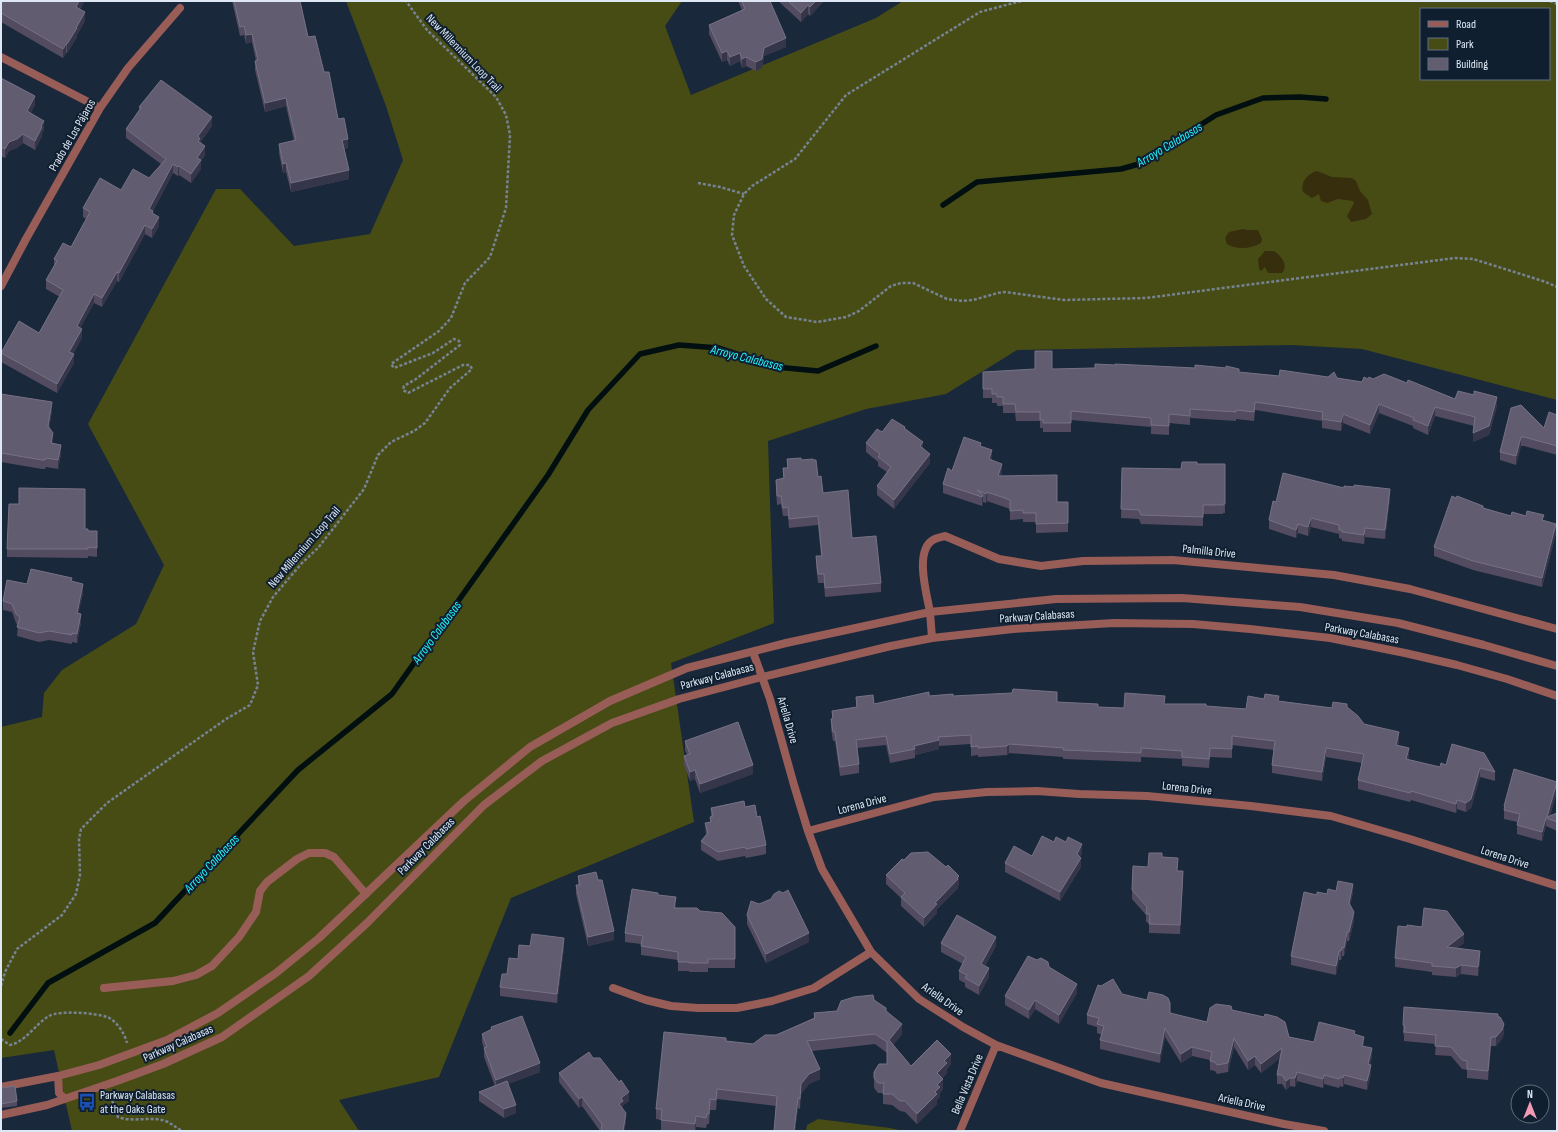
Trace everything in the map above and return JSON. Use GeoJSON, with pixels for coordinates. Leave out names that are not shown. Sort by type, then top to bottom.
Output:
{"type":"FeatureCollection","features":[{"type":"Feature","properties":{"kind":"street","name":"Prado de Los Pájaros"},"geometry":{"type":"LineString","coordinates":[[1,286],[100,108],[128,68],[180,8]]}},
{"type":"Feature","properties":{"kind":"street"},"geometry":{"type":"LineString","coordinates":[[1,57],[100,108]]}},
{"type":"Feature","properties":{"kind":"street","name":"Palmilla Drive"},"geometry":{"type":"LineString","coordinates":[[932,638],[923,558],[932,540],[945,536],[999,559],[1041,566],[1083,561],[1173,560],[1334,575],[1410,589],[1557,629]]}},
{"type":"Feature","properties":{"kind":"street","name":"Parkway Calabasas"},"geometry":{"type":"LineString","coordinates":[[1,1087],[58,1076],[100,1065],[167,1040],[218,1013],[276,973],[313,943],[464,801],[530,747],[617,698],[687,668],[786,643],[930,612],[1056,599],[1182,598],[1300,607],[1398,623],[1484,645],[1557,666]]}},
{"type":"Feature","properties":{"kind":"street","name":"Parkway Calabasas"},"geometry":{"type":"LineString","coordinates":[[1,1115],[47,1105],[117,1082],[163,1064],[222,1037],[310,976],[367,923],[484,805],[542,760],[612,723],[679,699],[762,677],[891,646],[932,638],[1014,629],[1114,623],[1192,624],[1250,628],[1330,638],[1457,665],[1507,679],[1557,696]]}},
{"type":"Feature","properties":{"kind":"street","name":"Ariella Drive"},"geometry":{"type":"LineString","coordinates":[[753,652],[774,713],[808,831],[822,869],[870,952],[919,999],[963,1028],[996,1045],[1101,1083],[1284,1124],[1324,1131]]}},
{"type":"Feature","properties":{"kind":"street","name":"Lorena Drive"},"geometry":{"type":"LineString","coordinates":[[808,831],[934,798],[987,792],[1037,791],[1147,796],[1251,806],[1331,816],[1410,839],[1557,886]]}},
{"type":"Feature","properties":{"kind":"street"},"geometry":{"type":"LineString","coordinates":[[104,988],[173,981],[196,975],[212,966],[238,937],[256,912],[260,891],[267,882],[297,858],[309,853],[325,853],[334,857],[366,894]]}},
{"type":"Feature","properties":{"kind":"street"},"geometry":{"type":"LineString","coordinates":[[613,988],[646,1000],[672,1006],[737,1008],[772,1001],[814,988],[870,952]]}},
{"type":"Feature","properties":{"kind":"street","name":"Bella Vista Drive"},"geometry":{"type":"LineString","coordinates":[[960,1131],[996,1045]]}},
{"type":"Feature","properties":{"kind":"street"},"geometry":{"type":"LineString","coordinates":[[58,1076],[59,1093],[65,1099]]}},
{"type":"Feature","properties":{"kind":"path","name":"New Millennium Loop Trail"},"geometry":{"type":"LineString","coordinates":[[1,986],[5,972],[17,949],[62,915],[76,894],[80,875],[79,839],[81,829],[106,803],[226,719],[250,705],[258,685],[253,652],[260,621],[273,597],[302,562],[318,548],[364,490],[378,455],[391,442],[414,431],[425,423],[450,388],[472,369],[470,365],[463,365],[408,393],[403,390],[404,386],[416,380],[460,345],[459,341],[454,339],[433,353],[394,368],[391,364],[439,331],[451,318],[465,283],[490,257],[506,208],[510,135],[506,114],[496,97],[427,30],[406,1]]}},
{"type":"Feature","properties":{"kind":"path"},"geometry":{"type":"LineString","coordinates":[[1021,1],[980,12],[846,95],[795,159],[752,186],[744,194],[734,216],[732,235],[744,266],[766,299],[786,317],[817,322],[846,317],[859,311],[890,286],[901,283],[914,283],[947,299],[962,301],[973,300],[1005,292],[1064,300],[1146,298],[1456,258],[1472,259],[1546,282],[1557,287]]}},
{"type":"Feature","properties":{"kind":"path"},"geometry":{"type":"LineString","coordinates":[[1550,1],[1557,4]]}},
{"type":"Feature","properties":{"kind":"path"},"geometry":{"type":"LineString","coordinates":[[698,183],[720,187],[744,194]]}},
{"type":"Feature","properties":{"kind":"green space"},"geometry":{"type":"Polygon","coordinates":[[[346,1],[682,1],[665,26],[691,95],[876,18],[903,1],[1557,1],[1557,400],[1362,349],[1292,345],[1017,350],[946,394],[866,409],[768,441],[774,623],[671,663],[694,822],[511,898],[439,1077],[339,1100],[359,1131],[72,1131],[54,1050],[1,1058],[1,727],[42,717],[44,693],[62,670],[136,624],[164,565],[88,424],[216,189],[240,189],[294,246],[370,234],[403,160],[386,106],[346,1]]]}},
{"type":"Feature","properties":{"kind":"green space"},"geometry":{"type":"Polygon","coordinates":[[[818,1119],[904,1131],[806,1131],[807,1125],[818,1119]]]}},
{"type":"Feature","properties":{"kind":"sand"},"geometry":{"type":"Polygon","coordinates":[[[1317,171],[1332,177],[1352,178],[1356,181],[1360,191],[1368,200],[1372,214],[1366,219],[1351,222],[1347,216],[1354,203],[1353,201],[1338,199],[1327,203],[1321,201],[1319,194],[1312,198],[1303,192],[1302,188],[1306,178],[1317,171]]]}},
{"type":"Feature","properties":{"kind":"sand"},"geometry":{"type":"Polygon","coordinates":[[[1243,229],[1258,230],[1262,239],[1261,243],[1253,247],[1244,248],[1227,244],[1225,238],[1229,232],[1243,229]]]}},
{"type":"Feature","properties":{"kind":"sand"},"geometry":{"type":"Polygon","coordinates":[[[1265,251],[1274,251],[1279,255],[1285,267],[1282,273],[1268,273],[1265,267],[1261,271],[1259,269],[1258,259],[1265,251]]]}},
{"type":"Feature","properties":{"kind":"building"},"geometry":{"type":"Polygon","coordinates":[[[1,1],[79,1],[76,7],[85,12],[77,28],[63,49],[1,13],[1,1]]]}},
{"type":"Feature","properties":{"kind":"building"},"geometry":{"type":"Polygon","coordinates":[[[234,1],[300,1],[308,37],[315,36],[324,72],[329,72],[338,119],[344,118],[348,139],[342,140],[349,170],[291,183],[286,163],[283,164],[279,144],[296,140],[286,98],[265,103],[255,61],[258,60],[252,34],[246,35],[244,26],[240,27],[234,1]]]}},
{"type":"Feature","properties":{"kind":"building"},"geometry":{"type":"Polygon","coordinates":[[[742,1],[770,1],[786,38],[764,48],[762,59],[756,62],[746,57],[742,59],[740,53],[730,57],[727,51],[722,53],[709,25],[745,9],[742,1]]]}},
{"type":"Feature","properties":{"kind":"building"},"geometry":{"type":"Polygon","coordinates":[[[788,1],[816,1],[810,7],[808,5],[801,13],[788,1]]]}},
{"type":"Feature","properties":{"kind":"building"},"geometry":{"type":"Polygon","coordinates":[[[1,78],[35,96],[27,111],[44,121],[35,141],[23,134],[17,139],[9,142],[5,149],[1,147],[1,78]]]}},
{"type":"Feature","properties":{"kind":"building"},"geometry":{"type":"Polygon","coordinates":[[[161,80],[212,117],[198,136],[200,139],[198,141],[205,146],[197,158],[201,160],[191,174],[173,164],[149,209],[153,211],[152,213],[159,217],[152,229],[145,225],[119,273],[117,272],[102,298],[94,294],[77,326],[82,329],[69,352],[74,354],[57,384],[1,353],[19,321],[39,333],[63,290],[46,280],[57,261],[54,259],[63,243],[71,247],[90,212],[83,208],[100,178],[121,190],[133,169],[149,178],[166,159],[126,129],[141,108],[139,107],[161,80]]]}},
{"type":"Feature","properties":{"kind":"building"},"geometry":{"type":"Polygon","coordinates":[[[1035,351],[1052,351],[1052,369],[1095,368],[1095,364],[1195,368],[1195,365],[1226,368],[1226,366],[1239,369],[1239,372],[1279,376],[1280,370],[1328,377],[1334,372],[1337,378],[1362,382],[1364,377],[1373,379],[1384,374],[1407,383],[1408,380],[1455,399],[1458,391],[1474,395],[1474,391],[1497,397],[1489,426],[1473,433],[1475,417],[1435,407],[1428,426],[1413,420],[1414,418],[1379,404],[1370,425],[1343,414],[1341,422],[1322,419],[1323,412],[1255,402],[1254,412],[1190,409],[1190,416],[1169,414],[1169,426],[1151,425],[1151,418],[1071,411],[1071,423],[1043,423],[1043,420],[1040,420],[1040,412],[1016,412],[1015,404],[1003,404],[1003,397],[997,397],[997,394],[992,394],[992,389],[983,389],[983,372],[1035,369],[1035,351]]]}},
{"type":"Feature","properties":{"kind":"building"},"geometry":{"type":"Polygon","coordinates":[[[1,394],[52,402],[48,426],[53,433],[51,443],[61,445],[58,460],[46,458],[45,460],[42,460],[1,453],[1,394]]]}},
{"type":"Feature","properties":{"kind":"building"},"geometry":{"type":"Polygon","coordinates":[[[1521,405],[1544,428],[1549,412],[1557,415],[1557,446],[1521,437],[1516,456],[1500,452],[1511,408],[1521,405]]]}},
{"type":"Feature","properties":{"kind":"building"},"geometry":{"type":"Polygon","coordinates":[[[892,419],[905,427],[904,428],[923,442],[920,446],[930,454],[894,500],[877,486],[891,467],[878,457],[880,454],[866,443],[877,429],[882,432],[892,419]]]}},
{"type":"Feature","properties":{"kind":"building"},"geometry":{"type":"Polygon","coordinates":[[[964,437],[981,443],[980,446],[992,450],[989,459],[1002,464],[998,476],[1057,475],[1057,502],[1068,502],[1068,523],[1036,524],[1036,513],[1023,513],[1023,510],[1010,511],[1010,500],[987,492],[986,494],[977,490],[983,495],[982,497],[943,484],[948,468],[952,471],[964,437]]]}},
{"type":"Feature","properties":{"kind":"building"},"geometry":{"type":"Polygon","coordinates":[[[801,458],[801,460],[816,460],[818,477],[821,476],[823,493],[848,490],[852,538],[876,536],[881,583],[825,588],[824,574],[818,574],[816,556],[822,556],[818,516],[789,519],[788,507],[783,508],[781,496],[777,496],[776,480],[784,478],[783,468],[788,468],[787,459],[801,458]]]}},
{"type":"Feature","properties":{"kind":"building"},"geometry":{"type":"Polygon","coordinates":[[[1182,462],[1197,462],[1197,464],[1225,464],[1225,504],[1203,505],[1203,517],[1141,515],[1139,510],[1121,509],[1122,468],[1181,469],[1182,462]]]}},
{"type":"Feature","properties":{"kind":"building"},"geometry":{"type":"Polygon","coordinates":[[[1283,473],[1344,488],[1344,486],[1354,487],[1354,485],[1390,489],[1385,530],[1365,528],[1364,535],[1342,532],[1342,530],[1339,530],[1339,525],[1311,518],[1308,527],[1298,524],[1296,530],[1269,520],[1273,501],[1276,502],[1283,473]]]}},
{"type":"Feature","properties":{"kind":"building"},"geometry":{"type":"Polygon","coordinates":[[[19,488],[85,489],[85,529],[88,529],[88,531],[97,531],[97,548],[7,549],[9,504],[19,504],[19,488]]]}},
{"type":"Feature","properties":{"kind":"building"},"geometry":{"type":"Polygon","coordinates":[[[1452,496],[1456,498],[1457,496],[1483,506],[1483,508],[1511,516],[1512,512],[1526,516],[1527,511],[1544,515],[1542,520],[1556,524],[1542,578],[1473,561],[1434,547],[1452,496]]]}},
{"type":"Feature","properties":{"kind":"building"},"geometry":{"type":"Polygon","coordinates":[[[31,569],[72,578],[71,581],[83,584],[77,613],[81,614],[77,634],[72,633],[72,635],[49,631],[39,633],[17,627],[20,617],[16,614],[12,604],[3,601],[7,580],[27,584],[31,569]]]}},
{"type":"Feature","properties":{"kind":"building"},"geometry":{"type":"Polygon","coordinates":[[[1013,689],[1057,692],[1057,702],[1098,704],[1098,707],[1124,708],[1125,693],[1165,696],[1164,704],[1206,704],[1206,706],[1246,709],[1248,696],[1264,699],[1265,694],[1279,696],[1278,701],[1332,708],[1333,702],[1347,704],[1347,707],[1358,716],[1364,724],[1399,732],[1396,745],[1409,748],[1406,759],[1440,767],[1441,763],[1446,765],[1452,744],[1484,753],[1495,772],[1480,768],[1471,799],[1466,803],[1457,800],[1456,804],[1411,791],[1410,793],[1358,780],[1364,754],[1326,748],[1322,772],[1272,765],[1275,741],[1232,736],[1232,749],[1210,748],[1209,759],[1182,757],[1182,751],[1141,748],[1141,753],[1063,750],[1064,748],[1009,744],[1007,746],[978,748],[978,746],[971,747],[971,735],[938,737],[939,740],[914,746],[915,749],[890,754],[886,736],[856,740],[859,764],[840,767],[835,732],[833,732],[831,719],[833,718],[832,711],[857,707],[856,697],[873,695],[874,704],[929,692],[929,696],[953,694],[953,696],[1012,693],[1013,689]]]}},
{"type":"Feature","properties":{"kind":"building"},"geometry":{"type":"Polygon","coordinates":[[[738,722],[753,765],[700,784],[695,770],[690,772],[684,756],[690,754],[685,741],[738,722]]]}},
{"type":"Feature","properties":{"kind":"building"},"geometry":{"type":"Polygon","coordinates":[[[1514,769],[1557,782],[1547,817],[1557,813],[1557,822],[1546,818],[1542,832],[1517,825],[1520,814],[1504,810],[1514,769]]]}},
{"type":"Feature","properties":{"kind":"building"},"geometry":{"type":"Polygon","coordinates":[[[744,801],[745,807],[755,805],[757,817],[760,816],[766,845],[718,852],[701,841],[708,833],[705,823],[711,822],[710,817],[713,816],[711,808],[744,801]]]}},
{"type":"Feature","properties":{"kind":"building"},"geometry":{"type":"Polygon","coordinates":[[[1042,836],[1054,842],[1056,837],[1066,842],[1068,837],[1082,844],[1077,854],[1081,858],[1060,892],[1005,863],[1014,846],[1032,856],[1042,836]]]}},
{"type":"Feature","properties":{"kind":"building"},"geometry":{"type":"Polygon","coordinates":[[[928,852],[946,867],[948,865],[959,876],[924,918],[901,897],[905,893],[886,875],[902,859],[904,860],[911,853],[928,852]]]}},
{"type":"Feature","properties":{"kind":"building"},"geometry":{"type":"Polygon","coordinates":[[[1149,853],[1162,853],[1162,857],[1178,858],[1177,871],[1183,871],[1180,925],[1149,924],[1150,914],[1146,914],[1147,907],[1132,890],[1133,866],[1148,867],[1149,853]]]}},
{"type":"Feature","properties":{"kind":"building"},"geometry":{"type":"Polygon","coordinates":[[[596,872],[598,880],[602,880],[614,931],[588,937],[576,885],[580,885],[578,876],[596,872]]]}},
{"type":"Feature","properties":{"kind":"building"},"geometry":{"type":"Polygon","coordinates":[[[1338,881],[1353,884],[1349,903],[1354,912],[1349,932],[1347,932],[1344,948],[1342,947],[1341,951],[1339,951],[1336,966],[1291,956],[1304,892],[1317,895],[1317,892],[1327,894],[1328,889],[1336,891],[1338,881]]]}},
{"type":"Feature","properties":{"kind":"building"},"geometry":{"type":"Polygon","coordinates":[[[632,889],[658,893],[658,895],[676,897],[674,908],[697,908],[700,911],[722,913],[735,927],[735,959],[708,959],[708,963],[678,962],[678,952],[641,946],[643,936],[625,933],[632,889]]]}},
{"type":"Feature","properties":{"kind":"building"},"geometry":{"type":"Polygon","coordinates":[[[788,890],[809,933],[766,954],[747,915],[751,901],[759,904],[771,899],[774,894],[779,891],[783,893],[788,890]]]}},
{"type":"Feature","properties":{"kind":"building"},"geometry":{"type":"Polygon","coordinates":[[[1424,908],[1447,911],[1464,934],[1447,947],[1480,951],[1478,967],[1461,965],[1456,968],[1432,966],[1432,963],[1395,958],[1398,926],[1407,927],[1407,925],[1422,927],[1424,908]]]}},
{"type":"Feature","properties":{"kind":"building"},"geometry":{"type":"Polygon","coordinates":[[[957,915],[996,937],[981,964],[989,968],[979,986],[965,978],[967,975],[959,971],[966,957],[941,943],[957,915]]]}},
{"type":"Feature","properties":{"kind":"building"},"geometry":{"type":"Polygon","coordinates":[[[532,934],[564,938],[557,994],[500,987],[502,974],[507,974],[509,958],[518,959],[519,945],[530,946],[532,934]]]}},
{"type":"Feature","properties":{"kind":"building"},"geometry":{"type":"Polygon","coordinates":[[[1028,956],[1037,960],[1041,958],[1048,962],[1049,967],[1077,984],[1059,1015],[1035,1000],[1029,1010],[1005,996],[1028,956]]]}},
{"type":"Feature","properties":{"kind":"building"},"geometry":{"type":"Polygon","coordinates":[[[1113,979],[1122,994],[1147,1000],[1149,992],[1163,995],[1168,998],[1170,1003],[1170,1013],[1207,1022],[1210,1008],[1216,1004],[1231,1006],[1232,1010],[1264,1017],[1265,1014],[1277,1017],[1285,1022],[1289,1037],[1314,1042],[1319,1022],[1355,1031],[1354,1034],[1364,1037],[1362,1046],[1372,1048],[1368,1064],[1371,1065],[1367,1081],[1344,1075],[1343,1078],[1340,1077],[1339,1079],[1324,1075],[1323,1079],[1297,1072],[1295,1078],[1290,1078],[1286,1081],[1282,1075],[1277,1075],[1282,1048],[1261,1064],[1255,1056],[1248,1061],[1234,1038],[1228,1063],[1217,1065],[1215,1062],[1210,1061],[1212,1052],[1192,1047],[1181,1054],[1165,1028],[1160,1054],[1100,1040],[1104,1026],[1097,1024],[1099,1018],[1087,1015],[1098,985],[1101,986],[1113,979]]]}},
{"type":"Feature","properties":{"kind":"building"},"geometry":{"type":"Polygon","coordinates":[[[873,995],[874,1000],[886,1008],[886,1011],[902,1024],[889,1040],[911,1066],[937,1040],[951,1054],[944,1061],[947,1063],[937,1073],[943,1079],[937,1085],[940,1087],[935,1092],[937,1094],[917,1114],[905,1101],[900,1101],[892,1094],[883,1094],[884,1083],[878,1083],[874,1078],[874,1072],[879,1064],[887,1064],[887,1042],[875,1034],[807,1041],[820,1069],[809,1074],[801,1084],[800,1099],[798,1098],[794,1131],[774,1131],[777,1096],[717,1089],[716,1100],[710,1099],[709,1114],[707,1114],[706,1118],[696,1116],[695,1124],[661,1120],[662,1109],[656,1109],[664,1032],[726,1038],[726,1041],[753,1044],[765,1035],[776,1035],[815,1018],[814,1013],[837,1011],[841,1001],[854,997],[873,995]]]}},
{"type":"Feature","properties":{"kind":"building"},"geometry":{"type":"Polygon","coordinates":[[[1404,1007],[1498,1014],[1498,1017],[1500,1017],[1504,1024],[1502,1030],[1496,1037],[1491,1037],[1488,1071],[1467,1069],[1467,1061],[1462,1060],[1451,1047],[1435,1046],[1436,1035],[1404,1032],[1404,1007]]]}},
{"type":"Feature","properties":{"kind":"building"},"geometry":{"type":"Polygon","coordinates":[[[522,1016],[540,1063],[496,1080],[484,1048],[487,1047],[482,1034],[492,1029],[491,1027],[522,1016]]]}},
{"type":"Feature","properties":{"kind":"building"},"geometry":{"type":"Polygon","coordinates":[[[589,1052],[593,1058],[600,1058],[619,1082],[621,1080],[629,1092],[621,1098],[623,1101],[619,1104],[626,1113],[623,1131],[601,1131],[602,1124],[582,1097],[579,1099],[559,1073],[589,1052]]]}},
{"type":"Feature","properties":{"kind":"building"},"geometry":{"type":"Polygon","coordinates":[[[507,1081],[516,1105],[504,1109],[479,1092],[507,1081]]]}},
{"type":"Feature","properties":{"kind":"building"},"geometry":{"type":"Polygon","coordinates":[[[15,1086],[17,1101],[1,1104],[1,1088],[15,1086]]]}},
{"type":"Feature","properties":{"kind":"waterway","name":"Arroyo Calabasas"},"geometry":{"type":"LineString","coordinates":[[943,205],[977,182],[1121,169],[1139,164],[1216,115],[1263,98],[1300,97],[1326,99]]}},
{"type":"Feature","properties":{"kind":"waterway","name":"Arroyo Calabasas"},"geometry":{"type":"LineString","coordinates":[[10,1033],[48,983],[155,923],[298,770],[392,694],[548,475],[588,410],[640,354],[679,345],[719,348],[776,367],[818,371],[876,346]]}},
{"type":"Feature","properties":{"kind":"place","name":"Parkway Calabasas at the Oaks Gate"},"geometry":{"type":"Point","coordinates":[87,1102]}}]}
